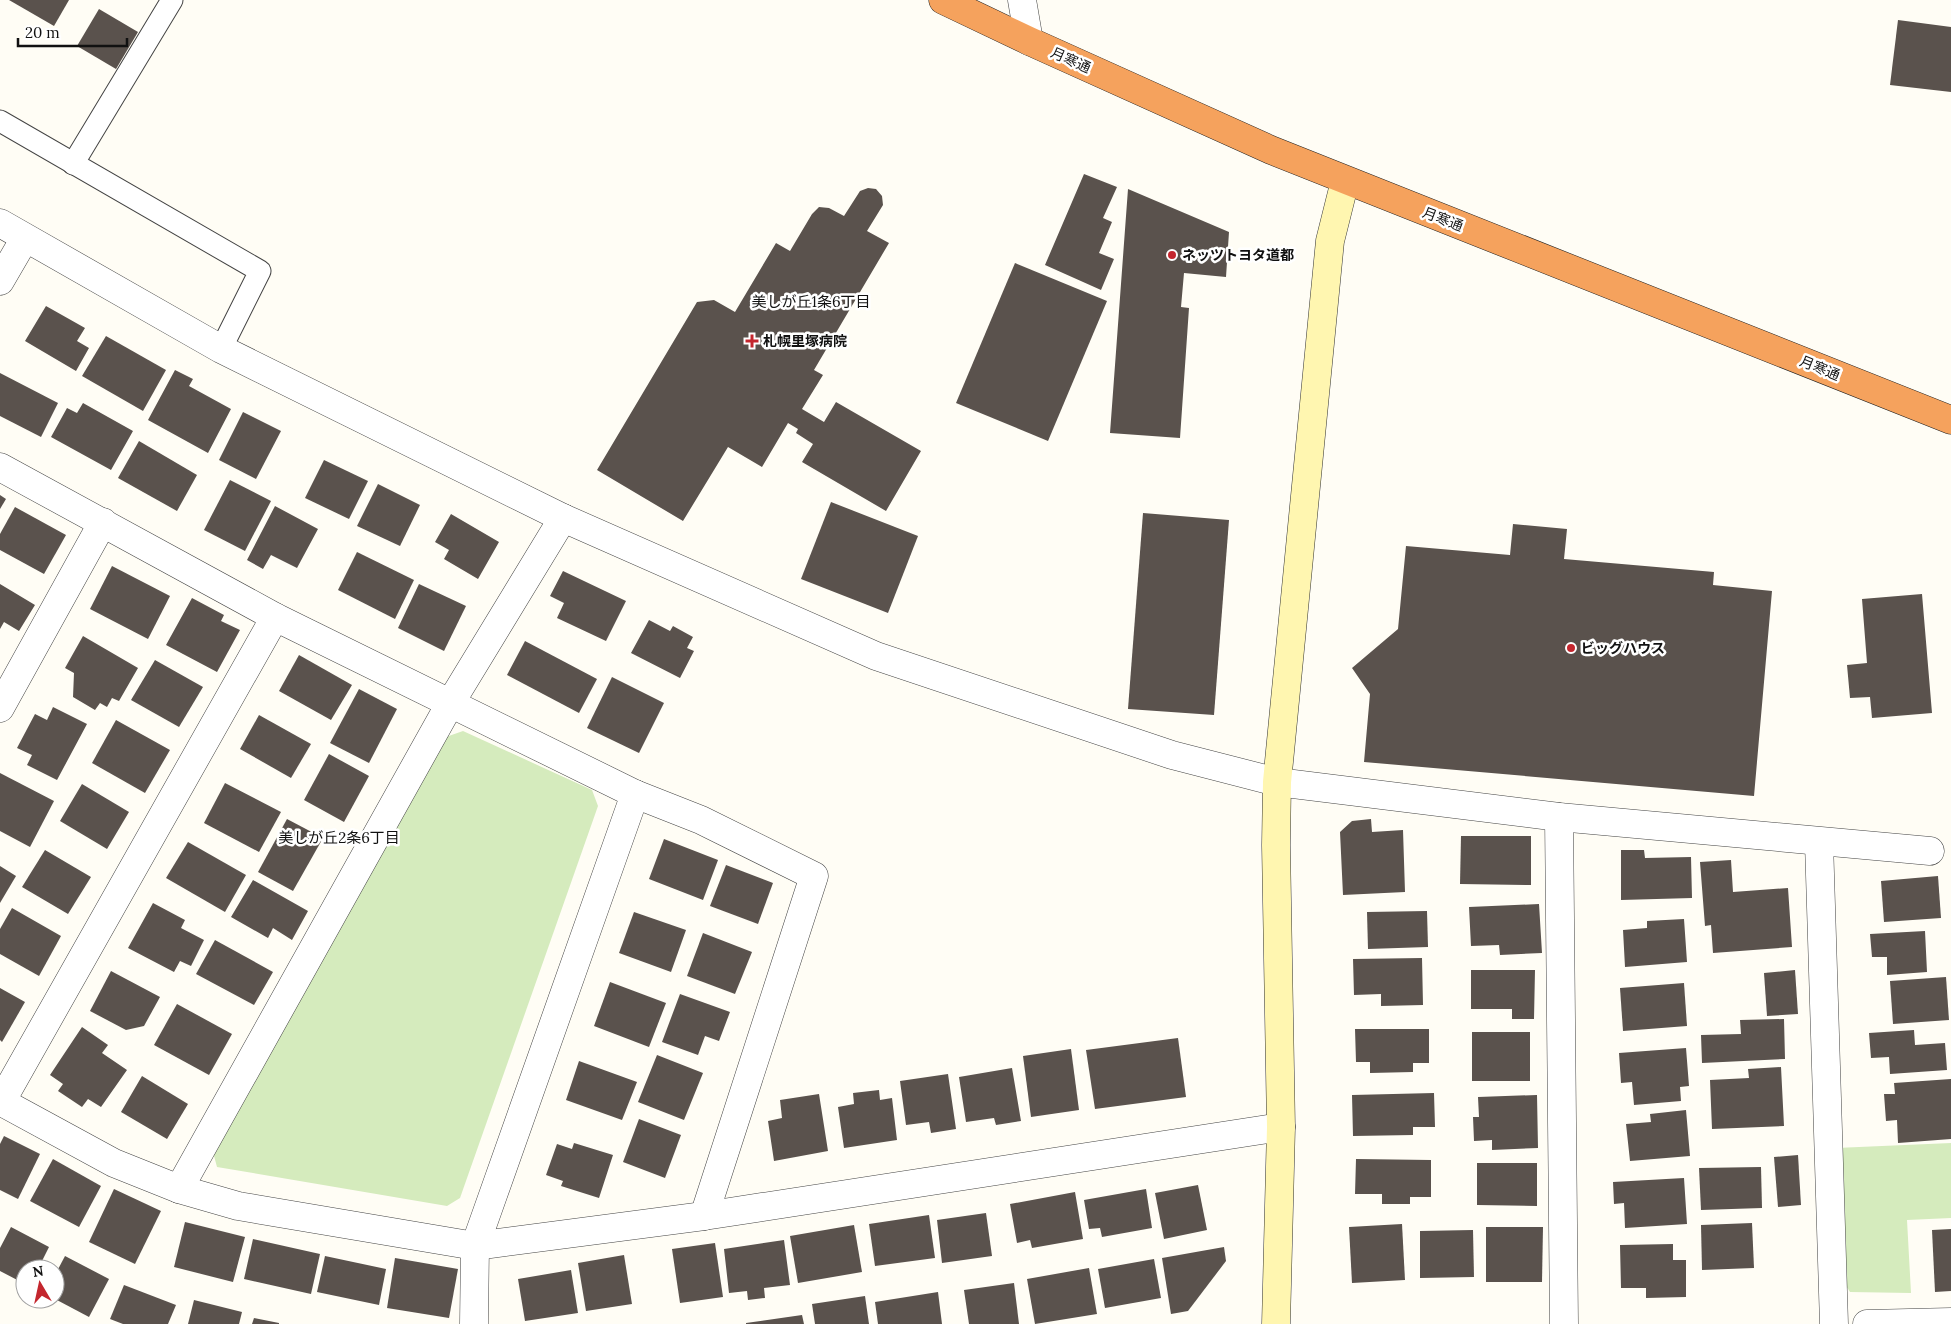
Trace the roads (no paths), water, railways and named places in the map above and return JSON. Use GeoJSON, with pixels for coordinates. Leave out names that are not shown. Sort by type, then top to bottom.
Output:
{"type":"FeatureCollection","features":[{"type":"Feature","properties":{"kind":"highway","name":"月寒通"},"geometry":{"type":"LineString","coordinates":[[943,0],[1270,150],[1951,420]]}},
{"type":"Feature","properties":{"kind":"street"},"geometry":{"type":"LineString","coordinates":[[1022,0],[1029,41]]}},
{"type":"Feature","properties":{"kind":"street"},"geometry":{"type":"LineString","coordinates":[[1276,1324],[1281,1127],[1276,845],[1277,782],[1330,240],[1346,181]]}},
{"type":"Feature","properties":{"kind":"street"},"geometry":{"type":"LineString","coordinates":[[0,223],[221,349],[563,518],[876,656],[1172,755],[1277,782],[1559,817],[1930,851]]}},
{"type":"Feature","properties":{"kind":"street"},"geometry":{"type":"LineString","coordinates":[[0,281],[25,238]]}},
{"type":"Feature","properties":{"kind":"street"},"geometry":{"type":"LineString","coordinates":[[0,467],[275,617],[635,794],[701,820],[814,876],[704,1216]]}},
{"type":"Feature","properties":{"kind":"street"},"geometry":{"type":"LineString","coordinates":[[179,1189],[451,702],[563,518]]}},
{"type":"Feature","properties":{"kind":"street"},"geometry":{"type":"LineString","coordinates":[[0,708],[103,522]]}},
{"type":"Feature","properties":{"kind":"street"},"geometry":{"type":"LineString","coordinates":[[275,617],[1,1101],[114,1163],[179,1189],[238,1206],[475,1246],[704,1216],[1281,1127]]}},
{"type":"Feature","properties":{"kind":"street"},"geometry":{"type":"LineString","coordinates":[[474,1324],[475,1246],[635,794]]}},
{"type":"Feature","properties":{"kind":"street"},"geometry":{"type":"LineString","coordinates":[[1559,817],[1564,1324]]}},
{"type":"Feature","properties":{"kind":"street"},"geometry":{"type":"LineString","coordinates":[[1819,842],[1834,1324]]}},
{"type":"Feature","properties":{"kind":"street"},"geometry":{"type":"LineString","coordinates":[[1867,1324],[1951,1322]]}},
{"type":"Feature","properties":{"kind":"lane"},"geometry":{"type":"LineString","coordinates":[[73,164],[172,0]]}},
{"type":"Feature","properties":{"kind":"lane"},"geometry":{"type":"LineString","coordinates":[[0,121],[260,270],[221,349]]}},
{"type":"Feature","properties":{"kind":"place","name":"ネッツトヨタ道都"},"geometry":{"type":"Point","coordinates":[1172,255]}},
{"type":"Feature","properties":{"kind":"place","name":"札幌里塚病院"},"geometry":{"type":"Point","coordinates":[752,341]}},
{"type":"Feature","properties":{"kind":"place","name":"ビッグハウス"},"geometry":{"type":"Point","coordinates":[1571,648]}},
{"type":"Feature","properties":{"kind":"district","name":"美しが丘1条6丁目"},"geometry":{"type":"Point","coordinates":[811,301]}},
{"type":"Feature","properties":{"kind":"district","name":"美しが丘2条6丁目"},"geometry":{"type":"Point","coordinates":[339,837]}}]}
